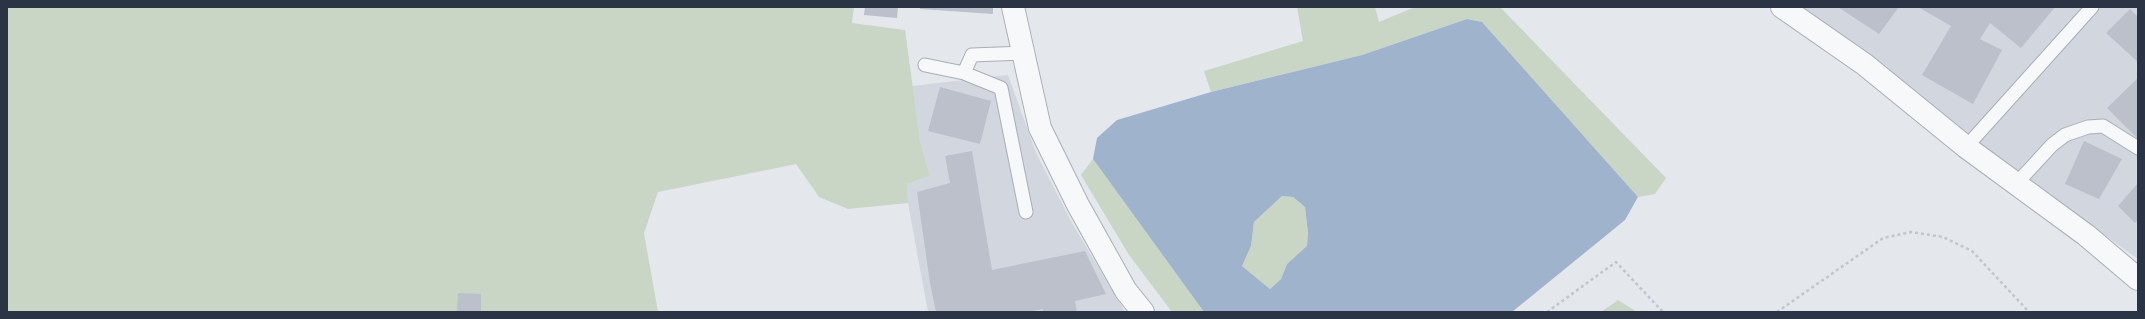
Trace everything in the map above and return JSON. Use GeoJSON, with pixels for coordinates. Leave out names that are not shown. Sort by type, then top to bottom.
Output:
{"type":"FeatureCollection","features":[{"type":"Feature","properties":{"kind":"street"},"geometry":{"type":"LineString","coordinates":[[1013,7],[1022,53],[1040,128],[1078,205],[1118,277],[1143,312]]}},
{"type":"Feature","properties":{"kind":"street"},"geometry":{"type":"LineString","coordinates":[[1782,7],[1864,64],[1966,147],[2086,235],[2138,279]]}},
{"type":"Feature","properties":{"kind":"lane"},"geometry":{"type":"LineString","coordinates":[[1966,147],[2092,7]]}},
{"type":"Feature","properties":{"kind":"lane"},"geometry":{"type":"LineString","coordinates":[[964,73],[972,55],[1022,53]]}},
{"type":"Feature","properties":{"kind":"lane"},"geometry":{"type":"LineString","coordinates":[[925,65],[964,73],[1001,88],[1026,212]]}},
{"type":"Feature","properties":{"kind":"lane"},"geometry":{"type":"LineString","coordinates":[[2016,184],[2052,145],[2065,135],[2088,127],[2103,126],[2138,148]]}},
{"type":"Feature","properties":{"kind":"path"},"geometry":{"type":"LineString","coordinates":[[1777,312],[1883,238],[1911,232],[1943,237],[1972,251],[2029,312]]}},
{"type":"Feature","properties":{"kind":"path"},"geometry":{"type":"LineString","coordinates":[[1548,312],[1616,262],[1663,312]]}},
{"type":"Feature","properties":{"kind":"shaded area"},"geometry":{"type":"Polygon","coordinates":[[[1802,7],[2138,7],[2138,259],[1985,149],[1802,7]]]}},
{"type":"Feature","properties":{"kind":"shaded area"},"geometry":{"type":"Polygon","coordinates":[[[1008,75],[1036,153],[1072,223],[1125,312],[928,312],[908,203],[907,184],[930,176],[920,141],[912,86],[1008,75]]]}},
{"type":"Feature","properties":{"kind":"green space"},"geometry":{"type":"Polygon","coordinates":[[[7,7],[854,7],[852,23],[905,30],[920,141],[930,176],[907,184],[908,203],[848,209],[819,197],[796,164],[658,192],[644,233],[658,312],[7,312],[7,7]]]}},
{"type":"Feature","properties":{"kind":"green space"},"geometry":{"type":"Polygon","coordinates":[[[1297,7],[1375,7],[1379,22],[1415,7],[1500,7],[1666,178],[1655,194],[1638,197],[1482,22],[1467,19],[1362,55],[1211,92],[1204,71],[1303,41],[1297,7]]]}},
{"type":"Feature","properties":{"kind":"green space"},"geometry":{"type":"Polygon","coordinates":[[[1093,159],[1204,312],[1172,312],[1129,255],[1081,175],[1093,159]]]}},
{"type":"Feature","properties":{"kind":"green space"},"geometry":{"type":"Polygon","coordinates":[[[1282,196],[1293,197],[1305,207],[1308,233],[1307,247],[1287,264],[1281,279],[1270,289],[1242,266],[1251,246],[1254,222],[1282,196]]]}},
{"type":"Feature","properties":{"kind":"green space"},"geometry":{"type":"Polygon","coordinates":[[[1618,300],[1637,312],[1601,312],[1618,300]]]}},
{"type":"Feature","properties":{"kind":"water"},"geometry":{"type":"Polygon","coordinates":[[[1467,19],[1482,22],[1638,197],[1625,220],[1512,312],[1204,312],[1093,159],[1097,138],[1117,120],[1211,92],[1362,55],[1467,19]],[[1282,196],[1254,222],[1251,246],[1242,266],[1270,289],[1281,279],[1287,264],[1307,246],[1308,233],[1305,207],[1293,197],[1282,196]]]}},
{"type":"Feature","properties":{"kind":"building"},"geometry":{"type":"Polygon","coordinates":[[[865,7],[898,7],[897,18],[864,15],[865,7]]]}},
{"type":"Feature","properties":{"kind":"building"},"geometry":{"type":"Polygon","coordinates":[[[920,7],[993,7],[993,14],[920,9],[920,7]]]}},
{"type":"Feature","properties":{"kind":"building"},"geometry":{"type":"Polygon","coordinates":[[[1838,7],[1899,7],[1879,34],[1838,7]]]}},
{"type":"Feature","properties":{"kind":"building"},"geometry":{"type":"Polygon","coordinates":[[[1918,7],[2055,7],[2021,48],[1990,23],[1980,39],[2002,50],[1973,104],[1922,75],[1951,26],[1918,7]]]}},
{"type":"Feature","properties":{"kind":"building"},"geometry":{"type":"Polygon","coordinates":[[[2130,9],[2138,17],[2138,62],[2106,33],[2130,9]]]}},
{"type":"Feature","properties":{"kind":"building"},"geometry":{"type":"Polygon","coordinates":[[[2138,78],[2138,139],[2107,108],[2138,78]]]}},
{"type":"Feature","properties":{"kind":"building"},"geometry":{"type":"Polygon","coordinates":[[[940,87],[991,101],[980,144],[928,131],[940,87]]]}},
{"type":"Feature","properties":{"kind":"building"},"geometry":{"type":"Polygon","coordinates":[[[2084,141],[2122,159],[2099,199],[2065,184],[2084,141]]]}},
{"type":"Feature","properties":{"kind":"building"},"geometry":{"type":"Polygon","coordinates":[[[972,151],[992,270],[1085,251],[1106,294],[1075,301],[1077,312],[1043,312],[1043,309],[1028,312],[936,312],[930,283],[917,192],[950,183],[945,156],[972,151]]]}},
{"type":"Feature","properties":{"kind":"building"},"geometry":{"type":"Polygon","coordinates":[[[2138,183],[2138,219],[2135,223],[2118,206],[2138,183]]]}},
{"type":"Feature","properties":{"kind":"building"},"geometry":{"type":"Polygon","coordinates":[[[458,293],[481,294],[481,312],[457,312],[458,293]]]}}]}
